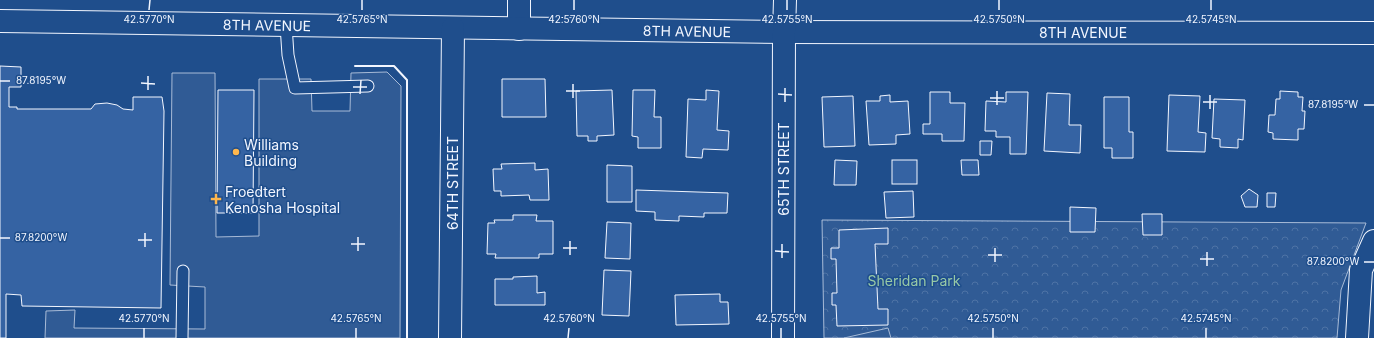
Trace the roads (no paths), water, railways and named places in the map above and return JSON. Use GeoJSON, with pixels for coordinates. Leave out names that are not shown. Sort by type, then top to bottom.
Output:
{"type":"FeatureCollection","features":[{"type":"Feature","properties":{"kind":"street"},"geometry":{"type":"LineString","coordinates":[[519,0],[519,29]]}},
{"type":"Feature","properties":{"kind":"street","name":"65TH STREET"},"geometry":{"type":"LineString","coordinates":[[783,338],[785,0]]}},
{"type":"Feature","properties":{"kind":"street","name":"8TH AVENUE"},"geometry":{"type":"LineString","coordinates":[[0,21],[784,32],[1374,32]]}},
{"type":"Feature","properties":{"kind":"street","name":"64TH STREET"},"geometry":{"type":"LineString","coordinates":[[450,338],[453,28]]}},
{"type":"Feature","properties":{"kind":"street"},"geometry":{"type":"LineString","coordinates":[[1357,338],[1361,270],[1374,241]]}},
{"type":"Feature","properties":{"kind":"lane"},"geometry":{"type":"LineString","coordinates":[[286,25],[288,55],[295,88],[368,86]]}},
{"type":"Feature","properties":{"kind":"lane"},"geometry":{"type":"LineString","coordinates":[[182,338],[183,271]]}},
{"type":"Feature","properties":{"kind":"place","name":"Williams Building"},"geometry":{"type":"Point","coordinates":[236,152]}},
{"type":"Feature","properties":{"kind":"place","name":"Froedtert Kenosha Hospital"},"geometry":{"type":"Point","coordinates":[216,199]}},
{"type":"Feature","properties":{"kind":"park label","name":"Sheridan Park"},"geometry":{"type":"Point","coordinates":[914,280]}}]}
